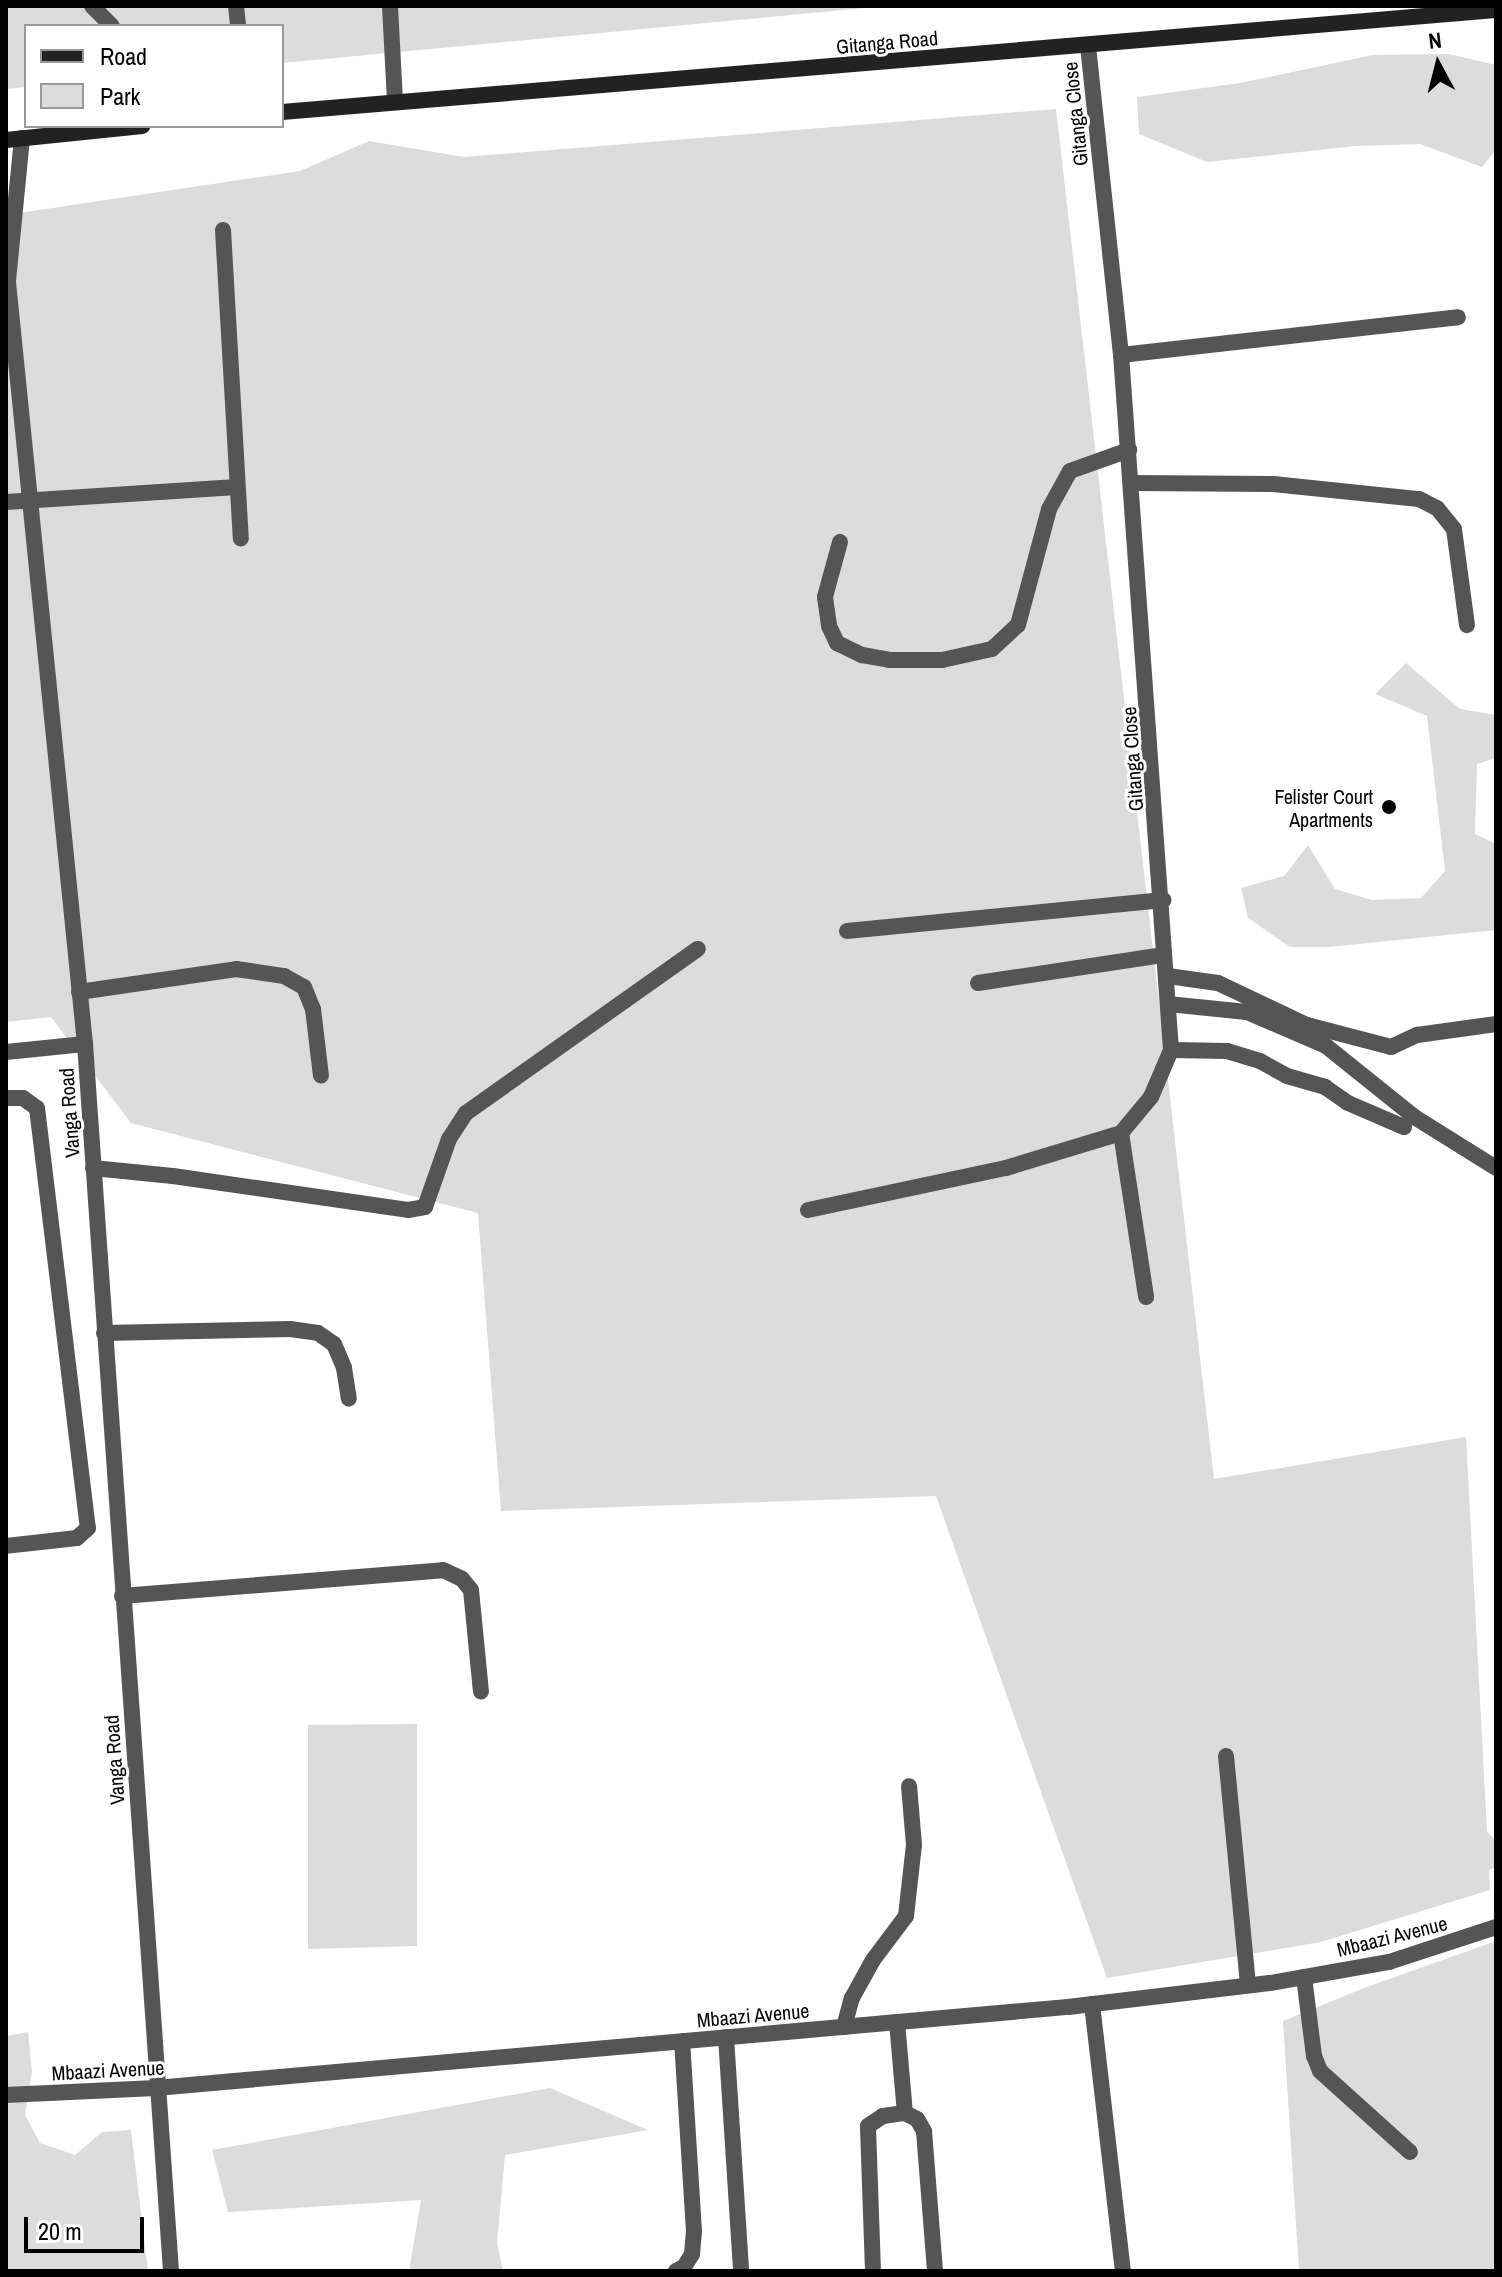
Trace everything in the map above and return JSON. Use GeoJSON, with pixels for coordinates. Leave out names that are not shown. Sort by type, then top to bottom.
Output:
{"type":"FeatureCollection","features":[{"type":"Feature","properties":{"kind":"main road","name":"Gitanga Road"},"geometry":{"type":"LineString","coordinates":[[284,112],[395,100],[537,92],[1496,10]]}},
{"type":"Feature","properties":{"kind":"main road"},"geometry":{"type":"LineString","coordinates":[[14,139],[122,128]]}},
{"type":"Feature","properties":{"kind":"street"},"geometry":{"type":"LineString","coordinates":[[92,6],[110,24]]}},
{"type":"Feature","properties":{"kind":"street"},"geometry":{"type":"LineString","coordinates":[[390,6],[395,100]]}},
{"type":"Feature","properties":{"kind":"street","name":"Gitanga Close"},"geometry":{"type":"LineString","coordinates":[[1088,46],[1129,450],[1163,900],[1171,1050],[1151,1097],[1121,1133]]}},
{"type":"Feature","properties":{"kind":"street","name":"Vanga Road"},"geometry":{"type":"LineString","coordinates":[[14,139],[8,282],[85,1044],[171,2271]]}},
{"type":"Feature","properties":{"kind":"street"},"geometry":{"type":"LineString","coordinates":[[223,230],[241,538]]}},
{"type":"Feature","properties":{"kind":"street"},"geometry":{"type":"LineString","coordinates":[[1121,355],[1458,317]]}},
{"type":"Feature","properties":{"kind":"street"},"geometry":{"type":"LineString","coordinates":[[840,542],[825,597],[829,626],[837,643],[862,655],[889,660],[942,660],[992,649],[1018,625],[1049,509],[1070,471],[1129,450]]}},
{"type":"Feature","properties":{"kind":"street"},"geometry":{"type":"LineString","coordinates":[[1131,483],[1273,484],[1419,499],[1437,508],[1454,529],[1467,625]]}},
{"type":"Feature","properties":{"kind":"street"},"geometry":{"type":"LineString","coordinates":[[6,502],[28,498],[237,487]]}},
{"type":"Feature","properties":{"kind":"street"},"geometry":{"type":"LineString","coordinates":[[847,931],[1163,900]]}},
{"type":"Feature","properties":{"kind":"street"},"geometry":{"type":"LineString","coordinates":[[93,1168],[173,1176],[408,1210],[425,1207],[449,1139],[466,1113],[698,949]]}},
{"type":"Feature","properties":{"kind":"street"},"geometry":{"type":"LineString","coordinates":[[978,983],[1164,955]]}},
{"type":"Feature","properties":{"kind":"street"},"geometry":{"type":"LineString","coordinates":[[79,992],[236,969],[284,976],[304,987],[313,1009],[321,1076]]}},
{"type":"Feature","properties":{"kind":"street"},"geometry":{"type":"LineString","coordinates":[[1168,976],[1218,983],[1307,1025],[1391,1047],[1417,1035],[1496,1024]]}},
{"type":"Feature","properties":{"kind":"street"},"geometry":{"type":"LineString","coordinates":[[1168,1004],[1247,1012],[1326,1046],[1416,1118],[1496,1168]]}},
{"type":"Feature","properties":{"kind":"street"},"geometry":{"type":"LineString","coordinates":[[6,1052],[85,1044]]}},
{"type":"Feature","properties":{"kind":"street"},"geometry":{"type":"LineString","coordinates":[[1171,1050],[1227,1051],[1260,1061],[1287,1076],[1325,1087],[1348,1103],[1404,1127]]}},
{"type":"Feature","properties":{"kind":"street"},"geometry":{"type":"LineString","coordinates":[[6,1098],[23,1098],[37,1108],[88,1528],[77,1538],[6,1546]]}},
{"type":"Feature","properties":{"kind":"street"},"geometry":{"type":"LineString","coordinates":[[808,1210],[1006,1168],[1121,1133],[1146,1297]]}},
{"type":"Feature","properties":{"kind":"street"},"geometry":{"type":"LineString","coordinates":[[104,1333],[290,1329],[318,1333],[334,1344],[344,1368],[349,1399]]}},
{"type":"Feature","properties":{"kind":"street"},"geometry":{"type":"LineString","coordinates":[[122,1596],[443,1570],[462,1579],[471,1590],[481,1692]]}},
{"type":"Feature","properties":{"kind":"street"},"geometry":{"type":"LineString","coordinates":[[1226,1756],[1248,1985]]}},
{"type":"Feature","properties":{"kind":"street"},"geometry":{"type":"LineString","coordinates":[[844,2027],[852,1998],[873,1960],[906,1916],[913,1879],[914,1845],[909,1786]]}},
{"type":"Feature","properties":{"kind":"street","name":"Mbaazi Avenue"},"geometry":{"type":"LineString","coordinates":[[6,2095],[156,2088],[1092,2004],[1248,1985],[1389,1962],[1496,1927]]}},
{"type":"Feature","properties":{"kind":"street"},"geometry":{"type":"LineString","coordinates":[[1304,1977],[1314,2056],[1320,2071],[1410,2152]]}},
{"type":"Feature","properties":{"kind":"street"},"geometry":{"type":"LineString","coordinates":[[1092,2004],[1123,2271]]}},
{"type":"Feature","properties":{"kind":"street"},"geometry":{"type":"LineString","coordinates":[[897,2022],[905,2113]]}},
{"type":"Feature","properties":{"kind":"street"},"geometry":{"type":"LineString","coordinates":[[726,2037],[741,2271]]}},
{"type":"Feature","properties":{"kind":"street"},"geometry":{"type":"LineString","coordinates":[[676,2271],[684,2267],[692,2254],[694,2231],[682,2041]]}},
{"type":"Feature","properties":{"kind":"street"},"geometry":{"type":"LineString","coordinates":[[873,2271],[868,2126],[883,2116],[905,2113],[917,2119],[924,2131],[935,2271]]}},
{"type":"Feature","properties":{"kind":"green space"},"geometry":{"type":"Polygon","coordinates":[[[6,6],[886,6],[284,63],[284,24],[24,24],[24,87],[6,89],[6,6]]]}},
{"type":"Feature","properties":{"kind":"green space"},"geometry":{"type":"Polygon","coordinates":[[[1449,54],[1496,65],[1496,150],[1482,167],[1420,144],[1356,146],[1207,162],[1139,134],[1137,97],[1240,83],[1373,55],[1449,54]]]}},
{"type":"Feature","properties":{"kind":"green space"},"geometry":{"type":"Polygon","coordinates":[[[1056,109],[1214,1479],[1466,1437],[1487,1831],[1496,1841],[1496,1867],[1489,1870],[1490,1890],[1321,1942],[1107,1978],[936,1496],[501,1511],[478,1213],[131,1123],[51,1017],[6,1022],[6,215],[300,171],[369,141],[464,157],[1056,109]]]}},
{"type":"Feature","properties":{"kind":"green space"},"geometry":{"type":"Polygon","coordinates":[[[1406,663],[1460,709],[1496,715],[1496,758],[1477,764],[1475,834],[1496,844],[1496,930],[1329,947],[1290,947],[1248,918],[1241,888],[1284,876],[1308,845],[1335,889],[1372,900],[1421,898],[1445,871],[1427,716],[1375,694],[1406,663]]]}},
{"type":"Feature","properties":{"kind":"green space"},"geometry":{"type":"Polygon","coordinates":[[[417,1724],[417,1946],[308,1949],[308,1725],[417,1724]]]}},
{"type":"Feature","properties":{"kind":"green space"},"geometry":{"type":"Polygon","coordinates":[[[1496,1941],[1496,2271],[1299,2271],[1283,2021],[1364,1988],[1496,1941]]]}},
{"type":"Feature","properties":{"kind":"green space"},"geometry":{"type":"Polygon","coordinates":[[[28,2032],[32,2072],[25,2115],[40,2143],[75,2155],[102,2132],[131,2130],[148,2271],[6,2271],[6,2036],[28,2032]]]}},
{"type":"Feature","properties":{"kind":"green space"},"geometry":{"type":"Polygon","coordinates":[[[550,2088],[648,2130],[505,2155],[497,2243],[503,2271],[409,2271],[421,2200],[228,2212],[212,2150],[550,2088]]]}},
{"type":"Feature","properties":{"kind":"place","name":"Felister Court Apartments"},"geometry":{"type":"Point","coordinates":[1389,807]}}]}
